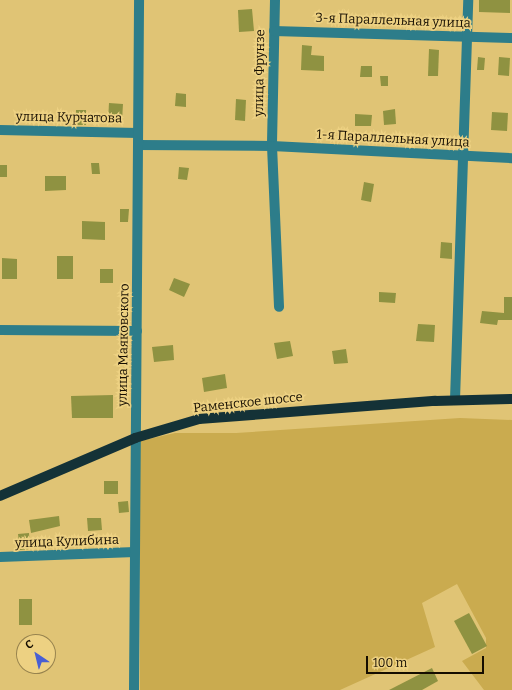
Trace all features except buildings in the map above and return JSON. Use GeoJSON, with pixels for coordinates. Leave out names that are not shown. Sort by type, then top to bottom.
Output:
{"type":"FeatureCollection","features":[{"type":"Feature","properties":{"kind":"main road","name":"Раменское шоссе"},"geometry":{"type":"LineString","coordinates":[[0,496],[135,438],[199,419],[455,400],[512,399]]}},
{"type":"Feature","properties":{"kind":"street","name":"улица Маяковского"},"geometry":{"type":"LineString","coordinates":[[134,690],[139,0]]}},
{"type":"Feature","properties":{"kind":"street","name":"улица Фрунзе"},"geometry":{"type":"LineString","coordinates":[[275,0],[272,146],[279,307]]}},
{"type":"Feature","properties":{"kind":"street"},"geometry":{"type":"LineString","coordinates":[[455,400],[465,155],[468,0]]}},
{"type":"Feature","properties":{"kind":"street","name":"3-я Параллельная улица"},"geometry":{"type":"LineString","coordinates":[[274,31],[512,38]]}},
{"type":"Feature","properties":{"kind":"street","name":"улица Курчатова"},"geometry":{"type":"LineString","coordinates":[[0,130],[138,133]]}},
{"type":"Feature","properties":{"kind":"street"},"geometry":{"type":"LineString","coordinates":[[138,145],[272,146]]}},
{"type":"Feature","properties":{"kind":"street","name":"1-я Параллельная улица"},"geometry":{"type":"LineString","coordinates":[[272,146],[512,158]]}},
{"type":"Feature","properties":{"kind":"street"},"geometry":{"type":"LineString","coordinates":[[0,330],[137,331]]}},
{"type":"Feature","properties":{"kind":"street","name":"улица Кулибина"},"geometry":{"type":"LineString","coordinates":[[0,557],[135,552]]}},
{"type":"Feature","properties":{"kind":"shaded area"},"geometry":{"type":"Polygon","coordinates":[[[460,418],[512,420],[512,690],[484,690],[462,661],[486,648],[486,638],[457,584],[422,603],[435,647],[340,690],[140,690],[140,441],[175,433],[236,433],[460,418]]]}}]}
